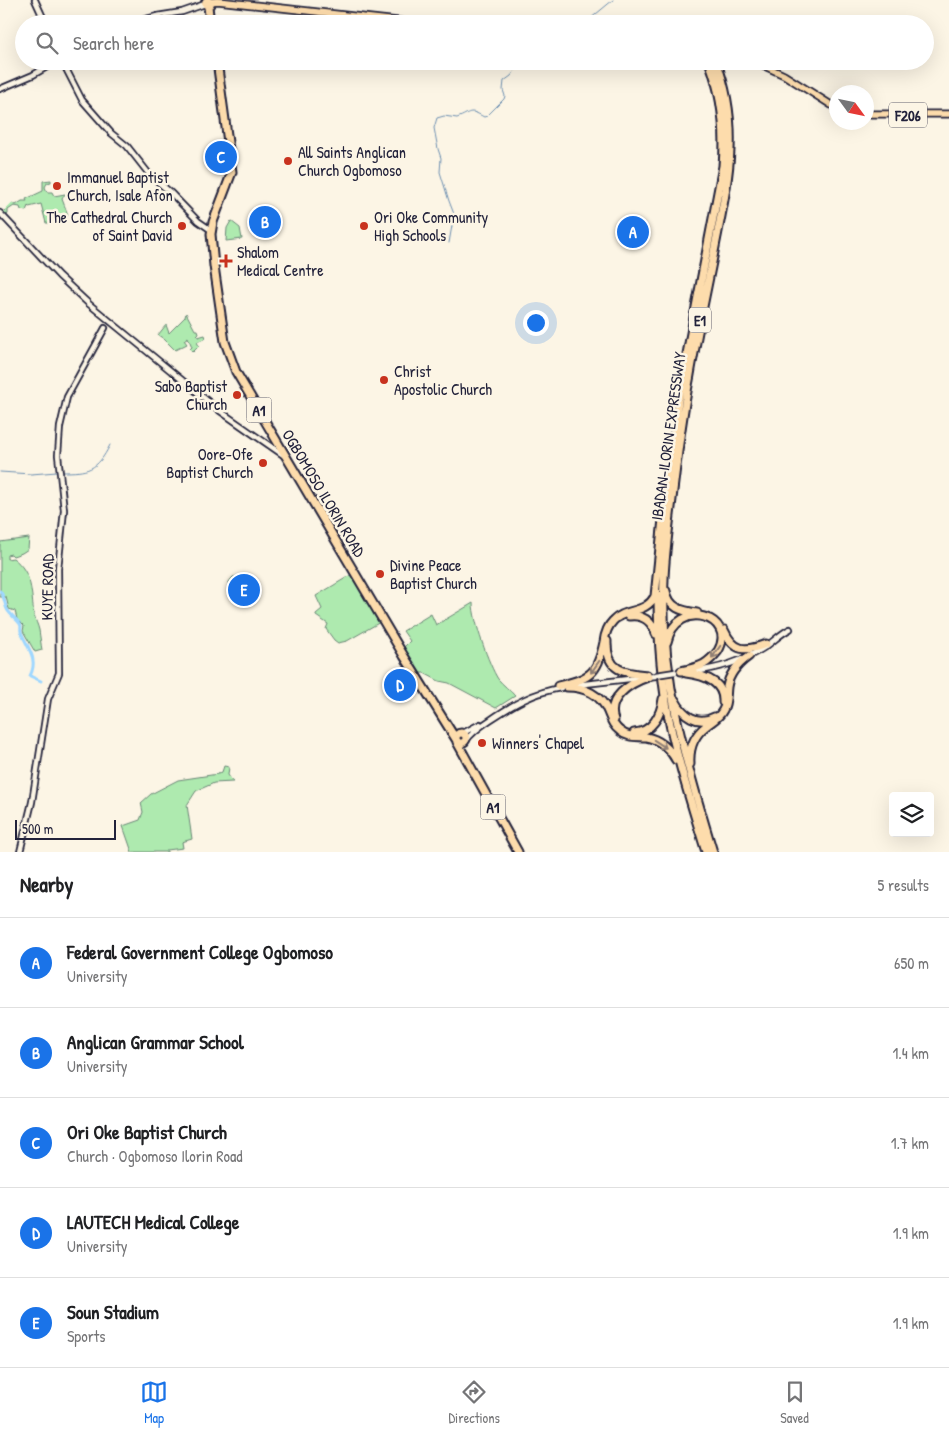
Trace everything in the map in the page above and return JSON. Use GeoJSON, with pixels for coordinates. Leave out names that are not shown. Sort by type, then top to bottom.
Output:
{"type":"FeatureCollection","features":[{"type":"Feature","properties":{"kind":"highway"},"geometry":{"type":"LineString","coordinates":[[208,2],[209,15]]}},
{"type":"Feature","properties":{"kind":"highway","name":"OGBOMOSO ILORIN ROAD"},"geometry":{"type":"LineString","coordinates":[[218,70],[232,172],[211,230],[225,342],[230,357],[236,372],[280,450],[289,460],[404,656],[445,722],[461,739]]}},
{"type":"Feature","properties":{"kind":"highway","name":"IBADAN-ILORIN EXPRESSWAY"},"geometry":{"type":"LineString","coordinates":[[661,580],[664,509],[678,401],[723,166],[722,110],[713,70]]}},
{"type":"Feature","properties":{"kind":"highway","name":"IBADAN-ILORIN EXPRESSWAY"},"geometry":{"type":"LineString","coordinates":[[661,580],[684,405],[730,167],[730,118],[726,94],[719,70]]}},
{"type":"Feature","properties":{"kind":"highway"},"geometry":{"type":"LineString","coordinates":[[658,643],[661,580]]}},
{"type":"Feature","properties":{"kind":"highway"},"geometry":{"type":"LineString","coordinates":[[661,580],[671,603],[682,610],[707,614],[719,623],[727,638],[737,647],[747,650],[766,644]]}},
{"type":"Feature","properties":{"kind":"highway"},"geometry":{"type":"LineString","coordinates":[[661,580],[668,690],[713,852]]}},
{"type":"Feature","properties":{"kind":"highway"},"geometry":{"type":"LineString","coordinates":[[558,686],[578,681],[591,673],[600,660],[608,627],[620,616],[641,610],[650,604],[661,580]]}},
{"type":"Feature","properties":{"kind":"highway"},"geometry":{"type":"LineString","coordinates":[[648,676],[626,673],[613,664],[607,648],[609,633],[612,627],[622,618],[633,615],[640,616],[653,626],[668,690],[682,773],[706,852]]}},
{"type":"Feature","properties":{"kind":"highway"},"geometry":{"type":"LineString","coordinates":[[666,647],[674,626],[685,618],[701,616],[711,620],[721,631],[722,639],[716,653],[703,664],[680,673]]}},
{"type":"Feature","properties":{"kind":"highway"},"geometry":{"type":"LineString","coordinates":[[692,782],[689,756],[694,740],[700,731],[721,714],[726,703],[727,688],[731,675],[736,667],[749,656]]}},
{"type":"Feature","properties":{"kind":"highway"},"geometry":{"type":"LineString","coordinates":[[668,690],[678,706],[696,721],[706,720],[718,713],[723,699],[723,694],[718,686],[707,678],[680,673]]}},
{"type":"Feature","properties":{"kind":"highway"},"geometry":{"type":"LineString","coordinates":[[648,676],[631,684],[616,700],[613,716],[621,729],[628,733],[637,734],[649,728],[657,719],[668,690]]}},
{"type":"Feature","properties":{"kind":"highway"},"geometry":{"type":"LineString","coordinates":[[566,687],[576,687],[594,694],[603,703],[612,724],[623,734],[631,737],[653,739],[662,744],[675,758],[682,773]]}},
{"type":"Feature","properties":{"kind":"highway","name":"A1"},"geometry":{"type":"LineString","coordinates":[[461,739],[469,762],[518,852]]}},
{"type":"Feature","properties":{"kind":"main road"},"geometry":{"type":"LineString","coordinates":[[208,2],[342,15]]}},
{"type":"Feature","properties":{"kind":"main road"},"geometry":{"type":"LineString","coordinates":[[296,10],[336,15]]}},
{"type":"Feature","properties":{"kind":"main road"},"geometry":{"type":"LineString","coordinates":[[770,70],[787,77]]}},
{"type":"Feature","properties":{"kind":"main road"},"geometry":{"type":"LineString","coordinates":[[773,70],[829,104]]}},
{"type":"Feature","properties":{"kind":"main road","name":"F206"},"geometry":{"type":"LineString","coordinates":[[874,114],[949,114]]}},
{"type":"Feature","properties":{"kind":"street"},"geometry":{"type":"LineString","coordinates":[[35,0],[42,15]]}},
{"type":"Feature","properties":{"kind":"street"},"geometry":{"type":"LineString","coordinates":[[163,15],[182,12],[208,2]]}},
{"type":"Feature","properties":{"kind":"street"},"geometry":{"type":"LineString","coordinates":[[175,15],[208,2]]}},
{"type":"Feature","properties":{"kind":"street"},"geometry":{"type":"LineString","coordinates":[[0,88],[38,70]]}},
{"type":"Feature","properties":{"kind":"street"},"geometry":{"type":"LineString","coordinates":[[0,88],[42,70]]}},
{"type":"Feature","properties":{"kind":"street"},"geometry":{"type":"LineString","coordinates":[[67,70],[82,100],[111,133],[127,146],[149,174],[171,193],[198,221],[211,230]]}},
{"type":"Feature","properties":{"kind":"street"},"geometry":{"type":"LineString","coordinates":[[0,213],[58,276],[89,304],[220,411],[280,450]]}},
{"type":"Feature","properties":{"kind":"street","name":"KUYE ROAD"},"geometry":{"type":"LineString","coordinates":[[20,852],[33,796],[48,699],[59,673],[58,569],[64,510],[58,455],[60,427],[67,397],[105,328]]}},
{"type":"Feature","properties":{"kind":"street"},"geometry":{"type":"LineString","coordinates":[[461,739],[515,701],[537,691],[558,686],[656,676],[680,673],[718,668],[749,656],[767,646],[788,627],[766,644],[727,663],[680,673]]}},
{"type":"Feature","properties":{"kind":"street"},"geometry":{"type":"LineString","coordinates":[[461,739],[516,703],[538,693],[566,687],[648,676]]}},
{"type":"Feature","properties":{"kind":"green space"},"geometry":{"type":"Polygon","coordinates":[[[51,180],[45,187],[47,192],[52,192],[54,196],[65,194],[62,199],[68,215],[61,223],[46,223],[41,204],[28,206],[26,211],[14,206],[8,210],[8,214],[5,217],[2,213],[12,203],[16,205],[22,201],[27,201],[26,199],[43,191],[43,181],[51,180]]]}},
{"type":"Feature","properties":{"kind":"green space"},"geometry":{"type":"Polygon","coordinates":[[[231,221],[240,228],[242,239],[226,241],[227,228],[231,221]]]}},
{"type":"Feature","properties":{"kind":"green space"},"geometry":{"type":"Polygon","coordinates":[[[186,313],[195,330],[198,330],[198,337],[205,335],[206,338],[197,342],[199,346],[193,352],[190,349],[192,347],[188,337],[184,340],[187,344],[175,350],[158,335],[166,325],[169,333],[185,317],[186,313]]]}},
{"type":"Feature","properties":{"kind":"green space"},"geometry":{"type":"Polygon","coordinates":[[[29,538],[28,549],[13,556],[11,554],[7,555],[7,559],[13,558],[20,564],[28,577],[42,650],[35,652],[23,631],[24,626],[17,619],[15,611],[9,609],[6,597],[0,597],[0,542],[29,538]]]}},
{"type":"Feature","properties":{"kind":"green space"},"geometry":{"type":"Polygon","coordinates":[[[354,573],[382,621],[347,641],[338,643],[326,629],[328,624],[316,616],[322,609],[316,596],[354,573]]]}},
{"type":"Feature","properties":{"kind":"green space"},"geometry":{"type":"Polygon","coordinates":[[[233,577],[249,582],[258,591],[259,595],[256,599],[247,600],[237,595],[229,582],[233,577]]]}},
{"type":"Feature","properties":{"kind":"green space"},"geometry":{"type":"Polygon","coordinates":[[[473,603],[482,642],[490,664],[498,679],[515,696],[496,708],[449,683],[439,681],[424,673],[417,673],[402,649],[410,641],[403,631],[431,614],[436,625],[473,603]]]}},
{"type":"Feature","properties":{"kind":"green space"},"geometry":{"type":"Polygon","coordinates":[[[224,766],[229,767],[228,775],[233,782],[214,783],[196,791],[187,805],[192,839],[182,842],[183,848],[167,850],[167,852],[132,852],[123,826],[140,820],[143,812],[141,803],[151,794],[178,780],[218,774],[222,772],[224,766]]]}},
{"type":"Feature","properties":{"kind":"waterway"},"geometry":{"type":"LineString","coordinates":[[595,15],[613,0]]}},
{"type":"Feature","properties":{"kind":"waterway"},"geometry":{"type":"LineString","coordinates":[[449,243],[454,214],[440,172],[441,158],[434,128],[437,118],[444,116],[457,118],[472,112],[484,117],[487,116],[504,99],[504,81],[516,70]]}},
{"type":"Feature","properties":{"kind":"waterway"},"geometry":{"type":"LineString","coordinates":[[61,472],[91,468],[101,460],[110,445]]}},
{"type":"Feature","properties":{"kind":"waterway"},"geometry":{"type":"LineString","coordinates":[[0,472],[31,474],[57,472]]}},
{"type":"Feature","properties":{"kind":"waterway"},"geometry":{"type":"LineString","coordinates":[[0,591],[8,611],[21,625],[21,632],[31,653],[33,664],[30,676],[41,681]]}},
{"type":"Feature","properties":{"kind":"place","name":"Ori Oke Baptist Church"},"geometry":{"type":"Point","coordinates":[221,157]}},
{"type":"Feature","properties":{"kind":"place","name":"All Saints Anglican Church Ogbomoso"},"geometry":{"type":"Point","coordinates":[288,161]}},
{"type":"Feature","properties":{"kind":"place","name":"Immanuel Baptist Church, Isale Afon"},"geometry":{"type":"Point","coordinates":[57,186]}},
{"type":"Feature","properties":{"kind":"place","name":"Anglican Grammar School"},"geometry":{"type":"Point","coordinates":[265,222]}},
{"type":"Feature","properties":{"kind":"place","name":"The Cathedral Church of Saint David"},"geometry":{"type":"Point","coordinates":[182,226]}},
{"type":"Feature","properties":{"kind":"place","name":"Ori Oke Community High Schools"},"geometry":{"type":"Point","coordinates":[364,226]}},
{"type":"Feature","properties":{"kind":"place","name":"Federal Government College Ogbomoso"},"geometry":{"type":"Point","coordinates":[633,232]}},
{"type":"Feature","properties":{"kind":"place","name":"Shalom Medical Centre"},"geometry":{"type":"Point","coordinates":[226,261]}},
{"type":"Feature","properties":{"kind":"place","name":"Christ Apostolic Church"},"geometry":{"type":"Point","coordinates":[384,380]}},
{"type":"Feature","properties":{"kind":"place","name":"Sabo Baptist Church"},"geometry":{"type":"Point","coordinates":[237,395]}},
{"type":"Feature","properties":{"kind":"place","name":"Oore-Ofe Baptist Church"},"geometry":{"type":"Point","coordinates":[263,463]}},
{"type":"Feature","properties":{"kind":"place","name":"Divine Peace Baptist Church"},"geometry":{"type":"Point","coordinates":[380,574]}},
{"type":"Feature","properties":{"kind":"place","name":"Soun Stadium"},"geometry":{"type":"Point","coordinates":[244,590]}},
{"type":"Feature","properties":{"kind":"place","name":"LAUTECH Medical College"},"geometry":{"type":"Point","coordinates":[400,685]}},
{"type":"Feature","properties":{"kind":"place","name":"Winners' Chapel"},"geometry":{"type":"Point","coordinates":[482,743]}}]}
